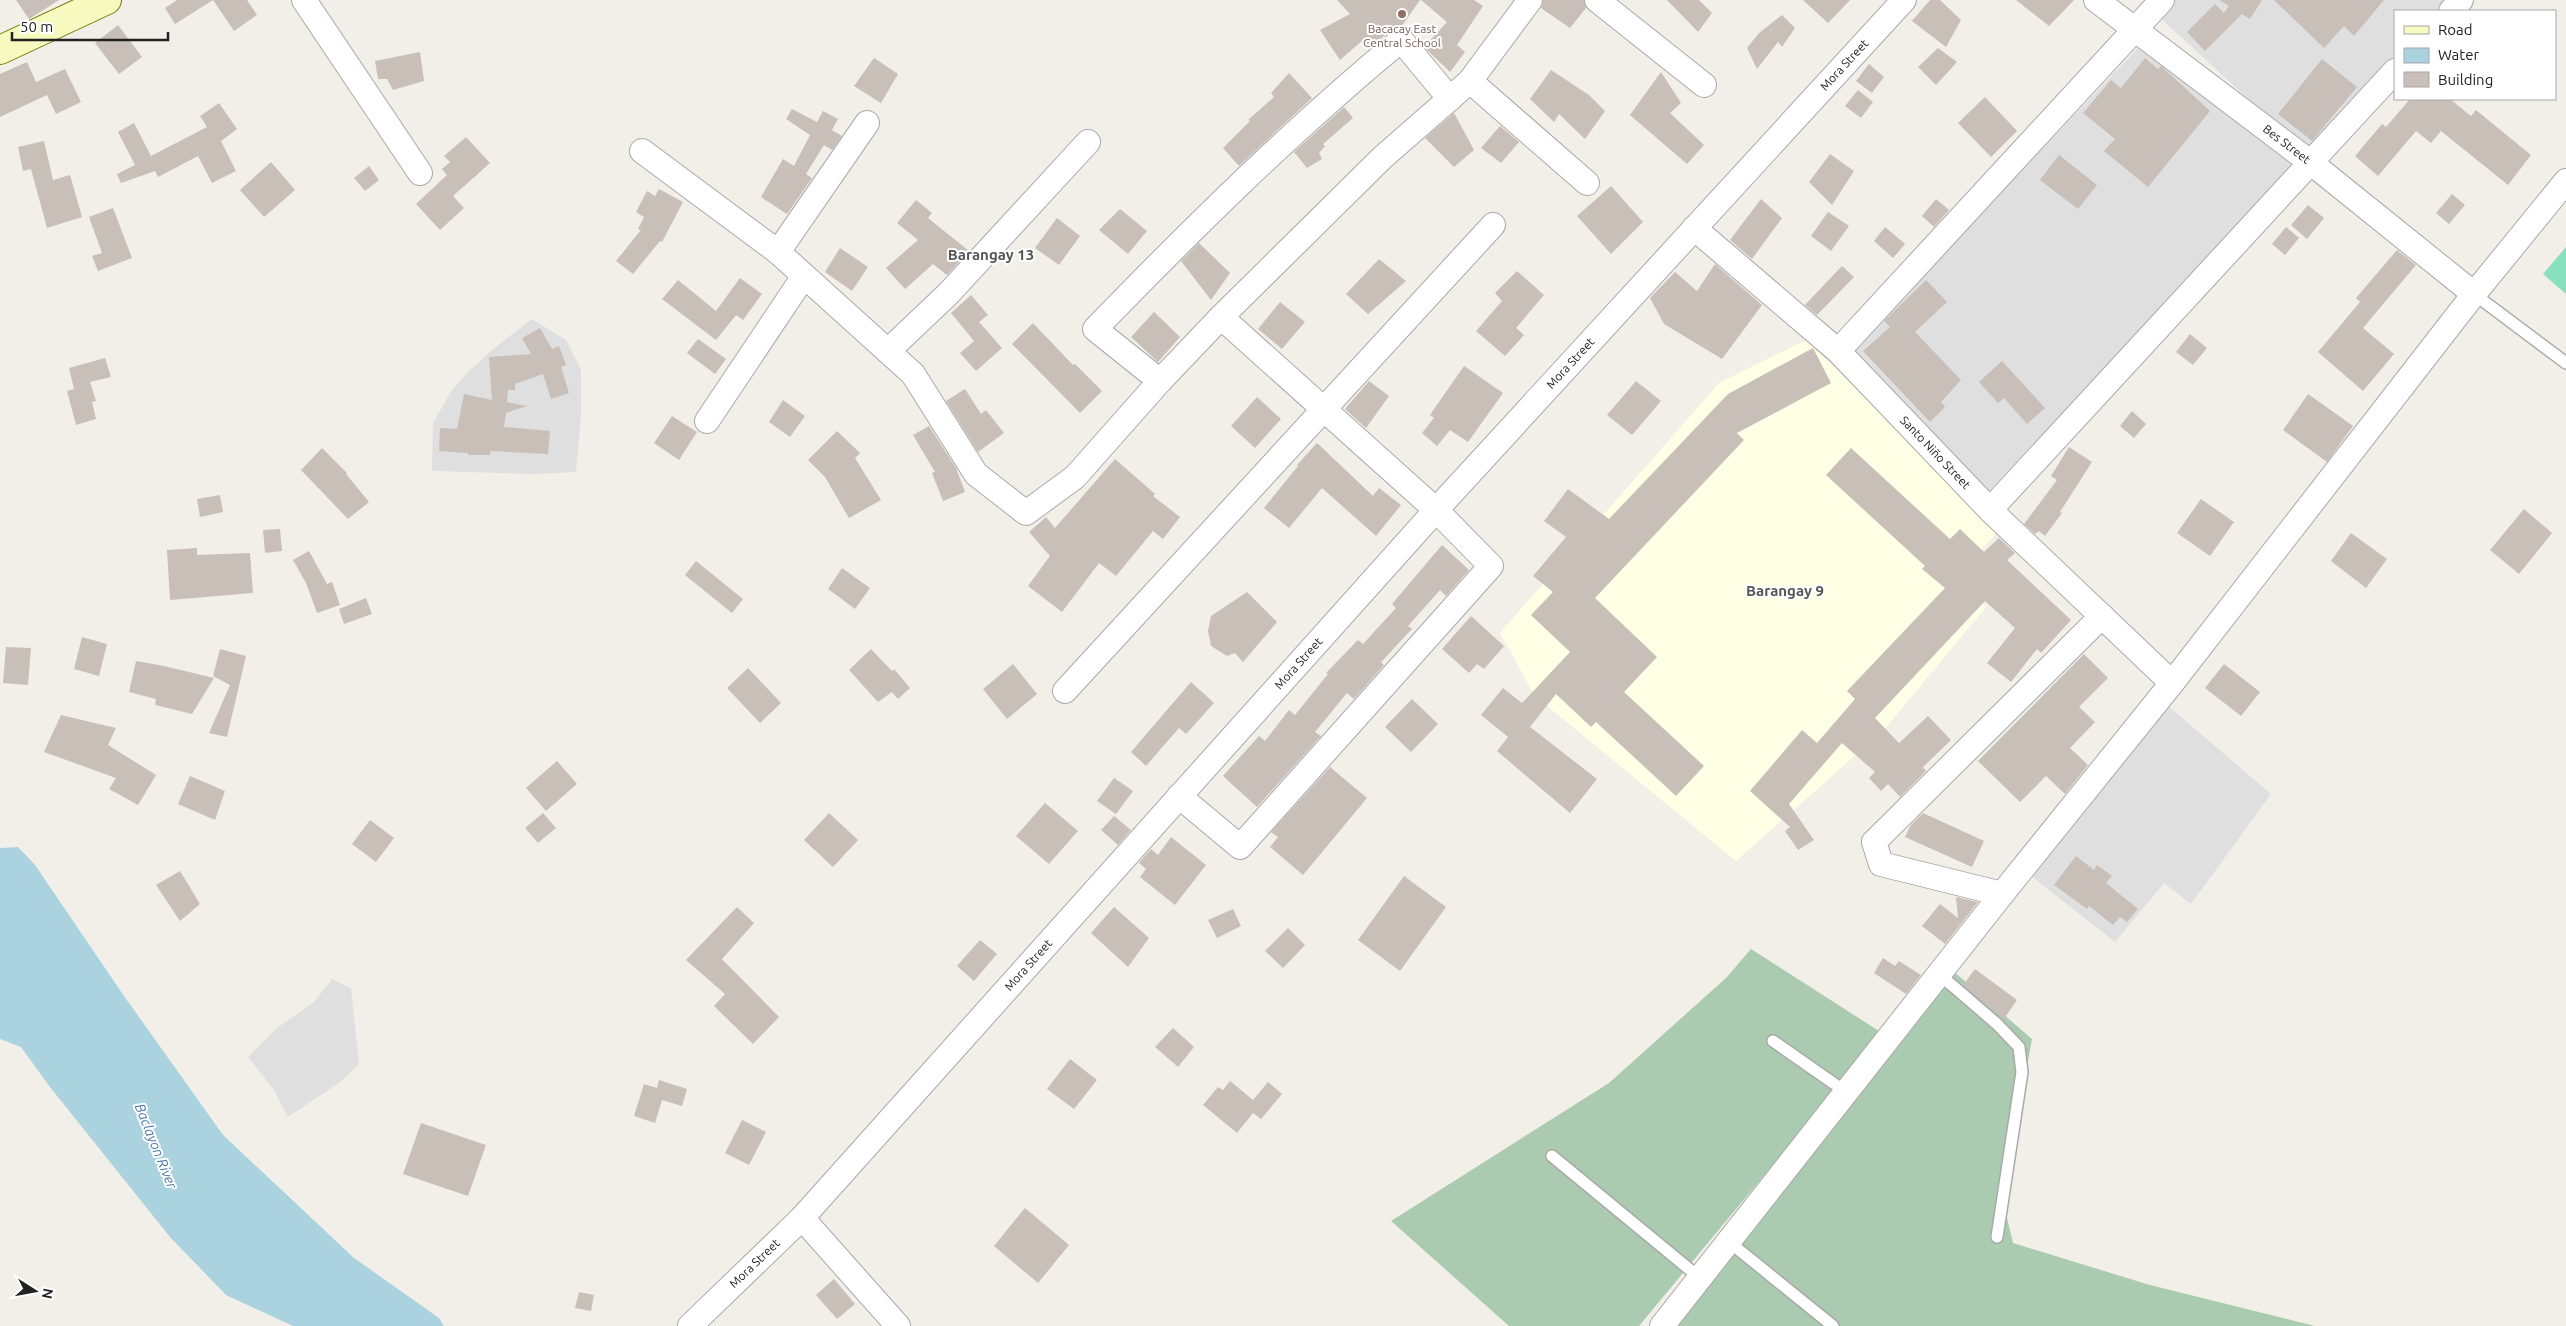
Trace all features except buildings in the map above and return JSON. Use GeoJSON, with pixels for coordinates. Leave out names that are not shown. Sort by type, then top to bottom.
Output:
{"type":"FeatureCollection","features":[{"type":"Feature","properties":{"kind":"main road"},"geometry":{"type":"LineString","coordinates":[[0,50],[107,0]]}},
{"type":"Feature","properties":{"kind":"street"},"geometry":{"type":"LineString","coordinates":[[304,0],[420,173]]}},
{"type":"Feature","properties":{"kind":"street"},"geometry":{"type":"LineString","coordinates":[[642,151],[778,252],[913,374],[976,474],[1026,513],[1075,477],[1160,381],[1221,317],[1383,157],[1470,81],[1530,0]]}},
{"type":"Feature","properties":{"kind":"street"},"geometry":{"type":"LineString","coordinates":[[1597,0],[1704,85]]}},
{"type":"Feature","properties":{"kind":"street","name":"Mora Street"},"geometry":{"type":"LineString","coordinates":[[690,1326],[802,1218],[1436,510],[1904,0]]}},
{"type":"Feature","properties":{"kind":"street","name":"Bes Street"},"geometry":{"type":"LineString","coordinates":[[2096,0],[2310,162],[2474,294]]}},
{"type":"Feature","properties":{"kind":"street"},"geometry":{"type":"LineString","coordinates":[[1838,351],[2162,0]]}},
{"type":"Feature","properties":{"kind":"street"},"geometry":{"type":"LineString","coordinates":[[2452,10],[2461,0]]}},
{"type":"Feature","properties":{"kind":"street"},"geometry":{"type":"LineString","coordinates":[[1160,381],[1095,329],[1195,225],[1337,92],[1401,40],[1450,99]]}},
{"type":"Feature","properties":{"kind":"street"},"geometry":{"type":"LineString","coordinates":[[1990,510],[2394,73]]}},
{"type":"Feature","properties":{"kind":"street"},"geometry":{"type":"LineString","coordinates":[[1470,81],[1587,183]]}},
{"type":"Feature","properties":{"kind":"street"},"geometry":{"type":"LineString","coordinates":[[778,252],[867,123]]}},
{"type":"Feature","properties":{"kind":"street"},"geometry":{"type":"LineString","coordinates":[[888,351],[949,293],[1088,142]]}},
{"type":"Feature","properties":{"kind":"street"},"geometry":{"type":"LineString","coordinates":[[1662,1326],[2002,894],[2172,683],[2474,294],[2566,181]]}},
{"type":"Feature","properties":{"kind":"street"},"geometry":{"type":"LineString","coordinates":[[1065,691],[1493,225]]}},
{"type":"Feature","properties":{"kind":"street","name":"Santo Niño Street"},"geometry":{"type":"LineString","coordinates":[[1694,228],[1838,351],[1990,510],[2172,683]]}},
{"type":"Feature","properties":{"kind":"street"},"geometry":{"type":"LineString","coordinates":[[707,421],[804,276]]}},
{"type":"Feature","properties":{"kind":"street"},"geometry":{"type":"LineString","coordinates":[[1179,796],[1240,847],[1491,566],[1436,510],[1325,408],[1221,317]]}},
{"type":"Feature","properties":{"kind":"street"},"geometry":{"type":"LineString","coordinates":[[2002,894],[1881,864],[1874,842],[2102,616]]}},
{"type":"Feature","properties":{"kind":"street"},"geometry":{"type":"LineString","coordinates":[[802,1218],[898,1326]]}},
{"type":"Feature","properties":{"kind":"lane"},"geometry":{"type":"LineString","coordinates":[[2474,294],[2566,363]]}},
{"type":"Feature","properties":{"kind":"lane"},"geometry":{"type":"LineString","coordinates":[[1939,974],[1997,1024],[2019,1047],[2022,1072],[1997,1237]]}},
{"type":"Feature","properties":{"kind":"lane"},"geometry":{"type":"LineString","coordinates":[[1773,1041],[1846,1092]]}},
{"type":"Feature","properties":{"kind":"lane"},"geometry":{"type":"LineString","coordinates":[[1552,1156],[1700,1278]]}},
{"type":"Feature","properties":{"kind":"lane"},"geometry":{"type":"LineString","coordinates":[[1728,1241],[1833,1326]]}},
{"type":"Feature","properties":{"kind":"shaded area"},"geometry":{"type":"Polygon","coordinates":[[[2168,0],[2447,0],[2438,10],[2394,10],[2394,58],[2307,153],[2156,14],[2168,0]]]}},
{"type":"Feature","properties":{"kind":"shaded area"},"geometry":{"type":"Polygon","coordinates":[[[2140,46],[2295,163],[1990,495],[1852,350],[2140,46]]]}},
{"type":"Feature","properties":{"kind":"shaded area"},"geometry":{"type":"Polygon","coordinates":[[[532,319],[566,340],[581,370],[581,415],[576,472],[534,474],[432,471],[433,423],[452,390],[492,350],[532,319]]]}},
{"type":"Feature","properties":{"kind":"shaded area"},"geometry":{"type":"Polygon","coordinates":[[[1806,340],[2000,529],[1957,577],[1986,607],[1884,730],[1736,861],[1535,696],[1500,633],[1719,383],[1806,340]]]}},
{"type":"Feature","properties":{"kind":"shaded area"},"geometry":{"type":"Polygon","coordinates":[[[2167,705],[2271,794],[2191,904],[2164,883],[2115,942],[2031,876],[2167,705]]]}},
{"type":"Feature","properties":{"kind":"shaded area"},"geometry":{"type":"Polygon","coordinates":[[[1751,949],[1882,1033],[1639,1326],[1509,1326],[1391,1221],[1609,1083],[1726,978],[1751,949]]]}},
{"type":"Feature","properties":{"kind":"shaded area"},"geometry":{"type":"Polygon","coordinates":[[[1952,970],[2032,1039],[2010,1158],[2006,1214],[2013,1243],[2150,1285],[2315,1326],[1677,1326],[1952,970]]]}},
{"type":"Feature","properties":{"kind":"shaded area"},"geometry":{"type":"Polygon","coordinates":[[[332,979],[351,988],[359,1064],[339,1083],[288,1117],[274,1090],[248,1057],[277,1028],[314,1002],[332,979]]]}},
{"type":"Feature","properties":{"kind":"green space"},"geometry":{"type":"Polygon","coordinates":[[[2566,247],[2566,294],[2543,274],[2566,247]]]}},
{"type":"Feature","properties":{"kind":"water","name":"Baclayon River"},"geometry":{"type":"Polygon","coordinates":[[[18,847],[35,865],[124,996],[223,1135],[354,1258],[439,1318],[444,1326],[293,1326],[226,1295],[170,1237],[50,1087],[21,1047],[0,1039],[0,848],[18,847]]]}},
{"type":"Feature","properties":{"kind":"place","name":"Bacacay East Central School"},"geometry":{"type":"Point","coordinates":[1402,14]}},
{"type":"Feature","properties":{"kind":"district","name":"Barangay 13"},"geometry":{"type":"Point","coordinates":[991,255]}},
{"type":"Feature","properties":{"kind":"district","name":"Barangay 9"},"geometry":{"type":"Point","coordinates":[1785,591]}}]}
